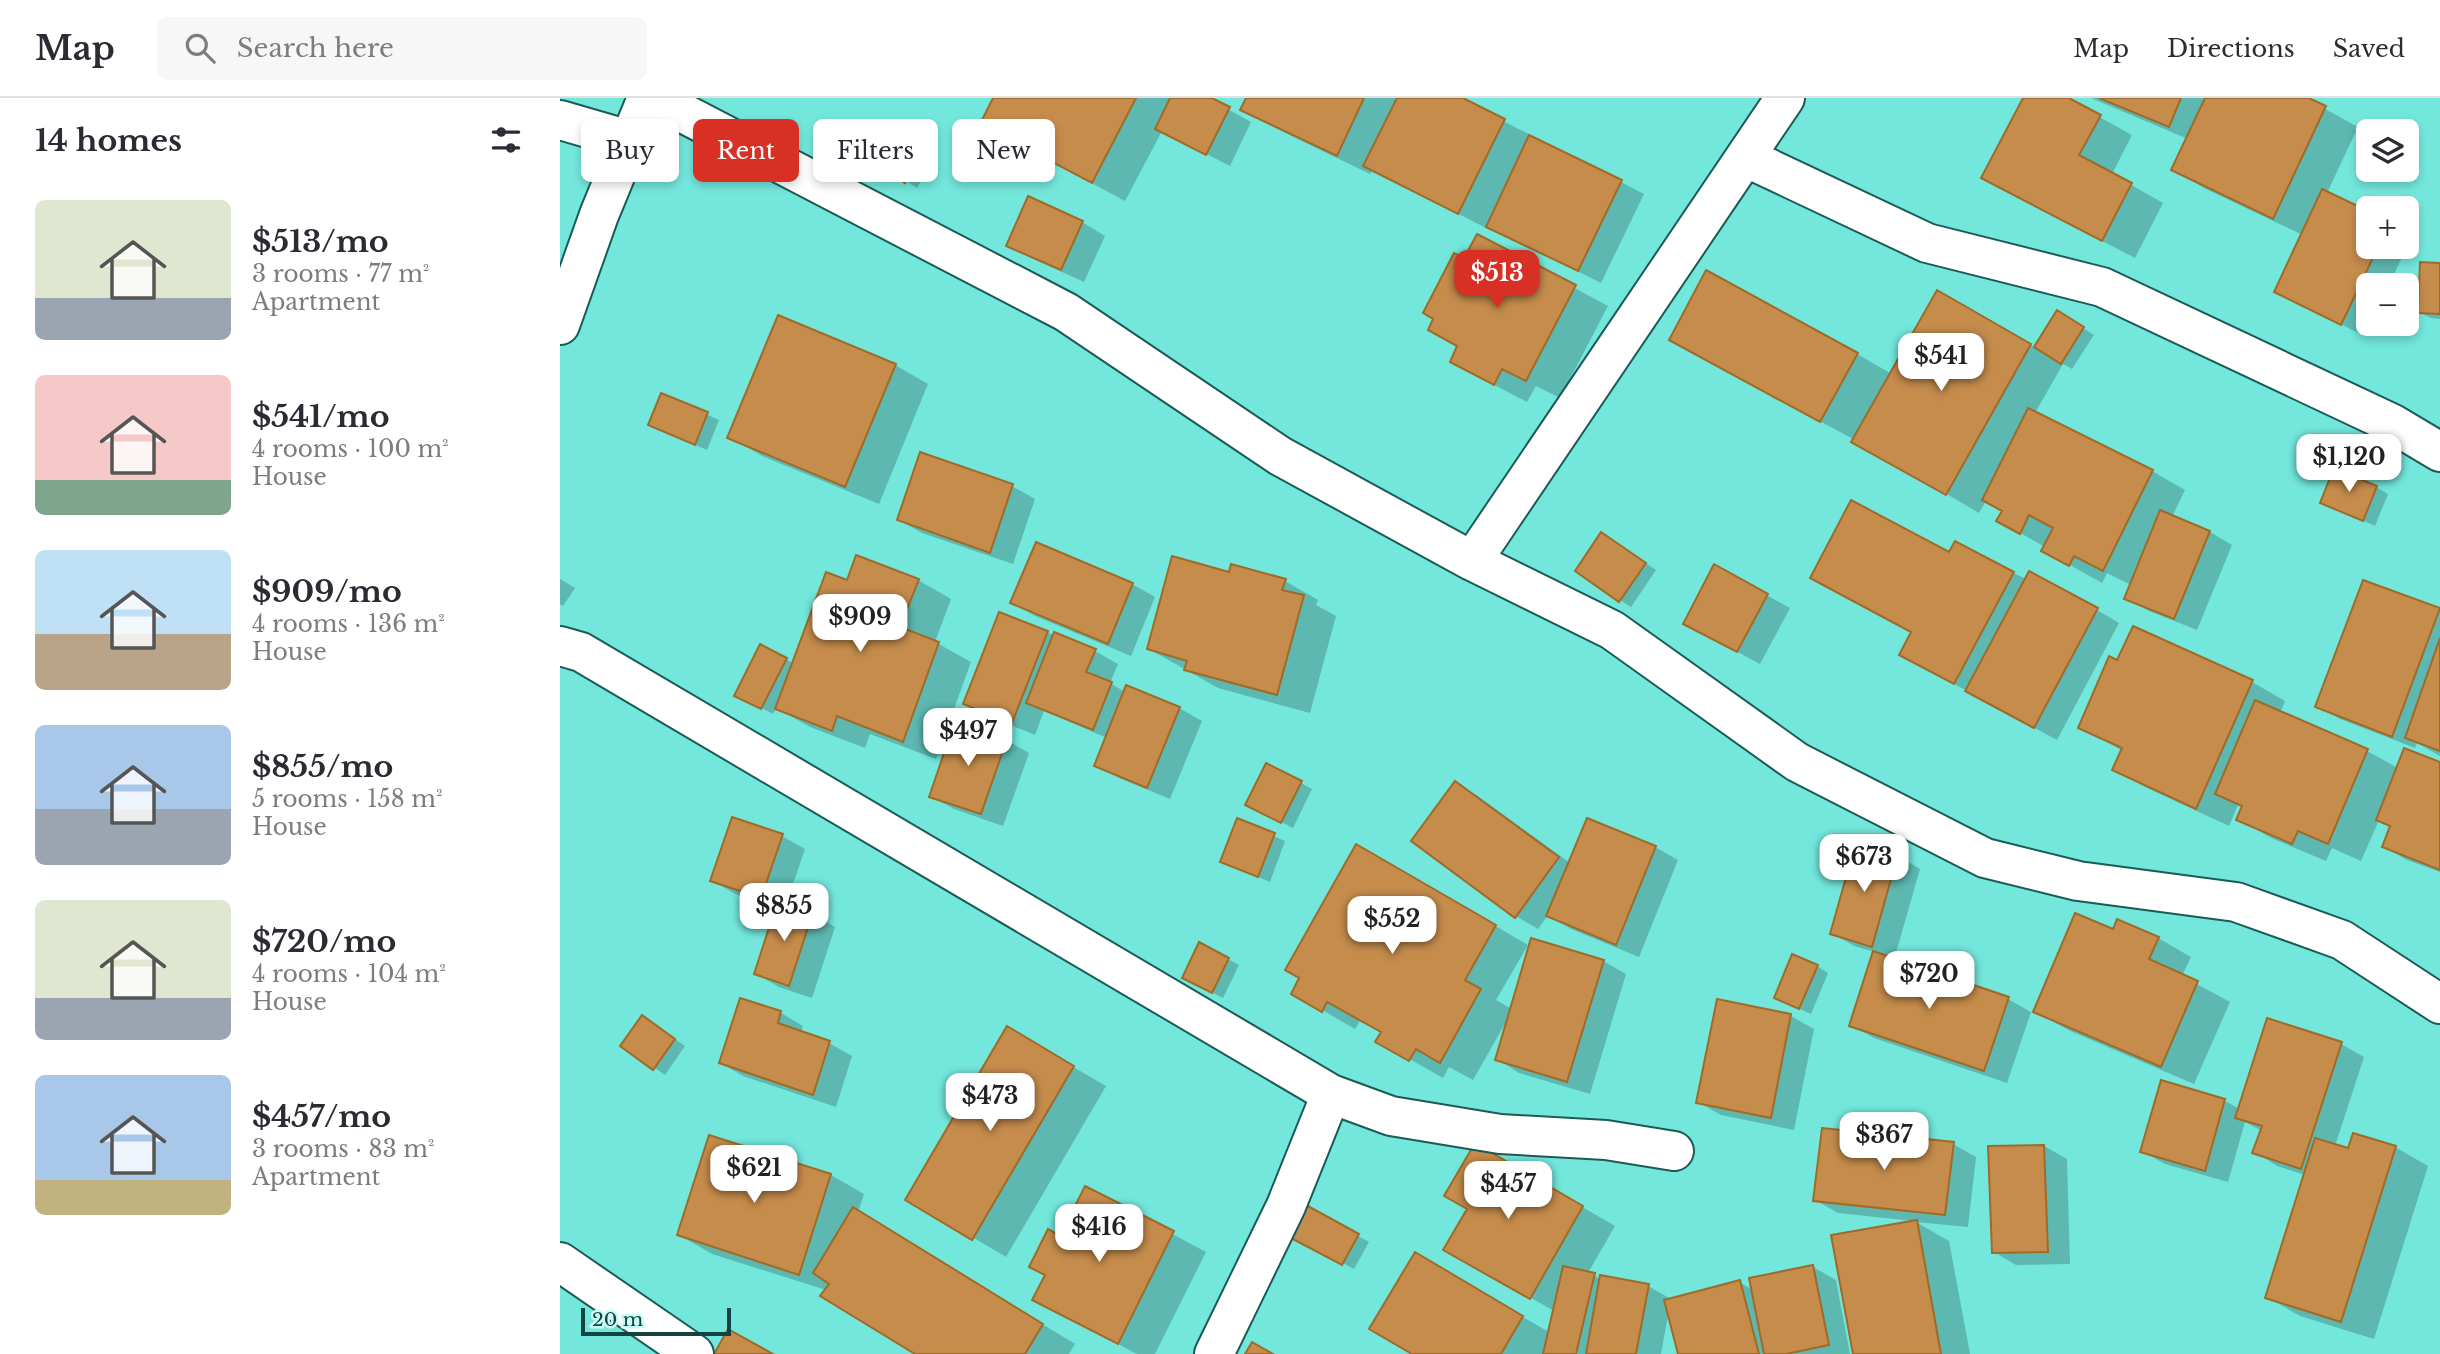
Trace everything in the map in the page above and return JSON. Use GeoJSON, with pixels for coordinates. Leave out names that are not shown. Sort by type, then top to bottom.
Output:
{"type":"FeatureCollection","features":[{"type":"Feature","properties":{"kind":"street"},"geometry":{"type":"LineString","coordinates":[[638,119],[647,98]]}},
{"type":"Feature","properties":{"kind":"street"},"geometry":{"type":"LineString","coordinates":[[654,98],[1066,312],[1280,456],[1472,561],[1612,630],[1797,762],[1984,858],[2078,881],[2236,902],[2342,940],[2440,1004]]}},
{"type":"Feature","properties":{"kind":"street"},"geometry":{"type":"LineString","coordinates":[[1472,561],[1785,98]]}},
{"type":"Feature","properties":{"kind":"street"},"geometry":{"type":"LineString","coordinates":[[560,120],[581,126]]}},
{"type":"Feature","properties":{"kind":"street"},"geometry":{"type":"LineString","coordinates":[[1746,158],[1927,243],[2102,287],[2393,424],[2440,452]]}},
{"type":"Feature","properties":{"kind":"street"},"geometry":{"type":"LineString","coordinates":[[560,325],[612,182]]}},
{"type":"Feature","properties":{"kind":"street"},"geometry":{"type":"LineString","coordinates":[[560,646],[581,652],[1331,1094],[1405,1119],[1500,1134],[1606,1140],[1674,1151]]}},
{"type":"Feature","properties":{"kind":"street"},"geometry":{"type":"LineString","coordinates":[[1214,1354],[1286,1206],[1331,1094]]}},
{"type":"Feature","properties":{"kind":"street"},"geometry":{"type":"LineString","coordinates":[[560,1262],[694,1354]]}},
{"type":"Feature","properties":{"kind":"building"},"geometry":{"type":"Polygon","coordinates":[[[993,98],[1136,98],[1092,183],[1055,164],[1055,119],[982,119],[993,98]]]}},
{"type":"Feature","properties":{"kind":"building"},"geometry":{"type":"Polygon","coordinates":[[[1170,98],[1212,98],[1230,107],[1206,155],[1155,129],[1170,98]]]}},
{"type":"Feature","properties":{"kind":"building"},"geometry":{"type":"Polygon","coordinates":[[[1246,98],[1364,98],[1337,156],[1240,110],[1246,98]]]}},
{"type":"Feature","properties":{"kind":"building"},"geometry":{"type":"Polygon","coordinates":[[[1397,98],[1463,98],[1505,119],[1458,214],[1363,166],[1397,98]]]}},
{"type":"Feature","properties":{"kind":"building"},"geometry":{"type":"Polygon","coordinates":[[[2023,98],[2069,98],[2101,115],[2079,155],[2132,183],[2102,241],[1981,178],[2023,98]]]}},
{"type":"Feature","properties":{"kind":"building"},"geometry":{"type":"Polygon","coordinates":[[[2099,98],[2181,98],[2169,127],[2099,98]]]}},
{"type":"Feature","properties":{"kind":"building"},"geometry":{"type":"Polygon","coordinates":[[[2205,98],[2309,98],[2326,106],[2273,219],[2171,170],[2205,98]]]}},
{"type":"Feature","properties":{"kind":"building"},"geometry":{"type":"Polygon","coordinates":[[[1529,135],[1622,180],[1578,271],[1486,227],[1529,135]]]}},
{"type":"Feature","properties":{"kind":"building"},"geometry":{"type":"Polygon","coordinates":[[[2322,189],[2356,205],[2356,259],[2372,259],[2366,273],[2356,273],[2356,293],[2341,325],[2274,292],[2322,189]]]}},
{"type":"Feature","properties":{"kind":"building"},"geometry":{"type":"Polygon","coordinates":[[[1028,196],[1083,221],[1061,270],[1006,246],[1028,196]]]}},
{"type":"Feature","properties":{"kind":"building"},"geometry":{"type":"Polygon","coordinates":[[[1477,234],[1576,285],[1526,381],[1502,369],[1494,385],[1450,362],[1457,346],[1428,330],[1433,319],[1423,313],[1454,253],[1464,258],[1477,234]]]}},
{"type":"Feature","properties":{"kind":"building"},"geometry":{"type":"Polygon","coordinates":[[[2420,262],[2440,263],[2440,314],[2419,313],[2420,262]]]}},
{"type":"Feature","properties":{"kind":"building"},"geometry":{"type":"Polygon","coordinates":[[[1706,270],[1858,353],[1820,422],[1669,340],[1706,270]]]}},
{"type":"Feature","properties":{"kind":"building"},"geometry":{"type":"Polygon","coordinates":[[[1937,290],[2031,344],[1946,495],[1851,442],[1937,290]]]}},
{"type":"Feature","properties":{"kind":"building"},"geometry":{"type":"Polygon","coordinates":[[[2057,310],[2084,327],[2061,364],[2034,347],[2057,310]]]}},
{"type":"Feature","properties":{"kind":"building"},"geometry":{"type":"Polygon","coordinates":[[[778,315],[896,364],[845,487],[727,438],[778,315]]]}},
{"type":"Feature","properties":{"kind":"building"},"geometry":{"type":"Polygon","coordinates":[[[661,393],[708,412],[695,445],[648,425],[661,393]]]}},
{"type":"Feature","properties":{"kind":"building"},"geometry":{"type":"Polygon","coordinates":[[[2028,408],[2153,470],[2103,571],[2074,556],[2069,566],[2041,551],[2053,528],[2029,515],[2020,534],[1996,521],[2002,511],[1982,500],[2028,408]]]}},
{"type":"Feature","properties":{"kind":"building"},"geometry":{"type":"Polygon","coordinates":[[[920,452],[1013,484],[990,553],[897,520],[920,452]]]}},
{"type":"Feature","properties":{"kind":"building"},"geometry":{"type":"Polygon","coordinates":[[[2334,468],[2377,486],[2363,521],[2320,503],[2334,468]]]}},
{"type":"Feature","properties":{"kind":"building"},"geometry":{"type":"Polygon","coordinates":[[[1851,500],[1949,552],[1955,541],[2014,572],[1954,684],[1899,655],[1911,632],[1810,578],[1851,500]]]}},
{"type":"Feature","properties":{"kind":"building"},"geometry":{"type":"Polygon","coordinates":[[[2160,510],[2210,531],[2174,619],[2124,599],[2160,510]]]}},
{"type":"Feature","properties":{"kind":"building"},"geometry":{"type":"Polygon","coordinates":[[[1601,532],[1646,563],[1619,602],[1575,571],[1601,532]]]}},
{"type":"Feature","properties":{"kind":"building"},"geometry":{"type":"Polygon","coordinates":[[[1036,542],[1133,583],[1108,644],[1010,603],[1036,542]]]}},
{"type":"Feature","properties":{"kind":"building"},"geometry":{"type":"Polygon","coordinates":[[[856,555],[919,579],[900,627],[939,642],[903,742],[837,716],[832,731],[775,709],[826,572],[847,580],[856,555]]]}},
{"type":"Feature","properties":{"kind":"building"},"geometry":{"type":"Polygon","coordinates":[[[1172,556],[1229,572],[1231,564],[1286,579],[1282,590],[1304,595],[1277,695],[1184,670],[1187,661],[1147,649],[1172,556]]]}},
{"type":"Feature","properties":{"kind":"building"},"geometry":{"type":"Polygon","coordinates":[[[1714,564],[1768,594],[1737,652],[1683,624],[1714,564]]]}},
{"type":"Feature","properties":{"kind":"building"},"geometry":{"type":"Polygon","coordinates":[[[2029,571],[2098,608],[2034,728],[1965,691],[2029,571]]]}},
{"type":"Feature","properties":{"kind":"building"},"geometry":{"type":"Polygon","coordinates":[[[2363,580],[2440,608],[2392,737],[2315,707],[2363,580]]]}},
{"type":"Feature","properties":{"kind":"building"},"geometry":{"type":"Polygon","coordinates":[[[999,612],[1048,631],[1012,723],[963,704],[999,612]]]}},
{"type":"Feature","properties":{"kind":"building"},"geometry":{"type":"Polygon","coordinates":[[[2133,626],[2253,680],[2196,809],[2112,770],[2122,748],[2078,728],[2109,656],[2117,660],[2133,626]]]}},
{"type":"Feature","properties":{"kind":"building"},"geometry":{"type":"Polygon","coordinates":[[[1054,632],[1096,649],[1086,672],[1112,682],[1093,730],[1026,703],[1054,632]]]}},
{"type":"Feature","properties":{"kind":"building"},"geometry":{"type":"Polygon","coordinates":[[[2440,638],[2440,751],[2405,738],[2440,638]]]}},
{"type":"Feature","properties":{"kind":"building"},"geometry":{"type":"Polygon","coordinates":[[[760,644],[787,658],[761,709],[734,696],[760,644]]]}},
{"type":"Feature","properties":{"kind":"building"},"geometry":{"type":"Polygon","coordinates":[[[1126,685],[1180,707],[1147,788],[1094,766],[1126,685]]]}},
{"type":"Feature","properties":{"kind":"building"},"geometry":{"type":"Polygon","coordinates":[[[2255,700],[2368,749],[2328,844],[2298,831],[2292,844],[2236,820],[2242,806],[2215,794],[2255,700]]]}},
{"type":"Feature","properties":{"kind":"building"},"geometry":{"type":"Polygon","coordinates":[[[955,721],[1007,739],[981,814],[929,797],[955,721]]]}},
{"type":"Feature","properties":{"kind":"building"},"geometry":{"type":"Polygon","coordinates":[[[2404,748],[2440,762],[2440,870],[2382,847],[2390,826],[2376,820],[2404,748]]]}},
{"type":"Feature","properties":{"kind":"building"},"geometry":{"type":"Polygon","coordinates":[[[1266,763],[1302,781],[1281,823],[1245,805],[1266,763]]]}},
{"type":"Feature","properties":{"kind":"building"},"geometry":{"type":"Polygon","coordinates":[[[1455,781],[1559,857],[1515,918],[1411,841],[1455,781]]]}},
{"type":"Feature","properties":{"kind":"building"},"geometry":{"type":"Polygon","coordinates":[[[732,817],[783,834],[761,898],[710,881],[732,817]]]}},
{"type":"Feature","properties":{"kind":"building"},"geometry":{"type":"Polygon","coordinates":[[[1237,818],[1275,833],[1258,877],[1220,862],[1237,818]]]}},
{"type":"Feature","properties":{"kind":"building"},"geometry":{"type":"Polygon","coordinates":[[[1587,818],[1656,846],[1616,945],[1546,916],[1587,818]]]}},
{"type":"Feature","properties":{"kind":"building"},"geometry":{"type":"Polygon","coordinates":[[[1856,842],[1898,854],[1872,947],[1830,934],[1856,842]]]}},
{"type":"Feature","properties":{"kind":"building"},"geometry":{"type":"Polygon","coordinates":[[[1356,844],[1496,925],[1465,980],[1481,989],[1440,1063],[1416,1049],[1409,1061],[1375,1042],[1381,1032],[1327,1002],[1322,1012],[1291,994],[1299,978],[1285,970],[1356,844]]]}},
{"type":"Feature","properties":{"kind":"building"},"geometry":{"type":"Polygon","coordinates":[[[778,900],[813,912],[789,986],[754,974],[778,900]]]}},
{"type":"Feature","properties":{"kind":"building"},"geometry":{"type":"Polygon","coordinates":[[[2075,913],[2113,929],[2117,919],[2159,937],[2149,959],[2198,981],[2161,1067],[2033,1012],[2075,913]]]}},
{"type":"Feature","properties":{"kind":"building"},"geometry":{"type":"Polygon","coordinates":[[[1531,938],[1604,960],[1567,1082],[1495,1060],[1531,938]]]}},
{"type":"Feature","properties":{"kind":"building"},"geometry":{"type":"Polygon","coordinates":[[[1199,942],[1229,958],[1212,993],[1182,978],[1199,942]]]}},
{"type":"Feature","properties":{"kind":"building"},"geometry":{"type":"Polygon","coordinates":[[[1873,951],[2009,997],[1984,1071],[1849,1026],[1873,951]]]}},
{"type":"Feature","properties":{"kind":"building"},"geometry":{"type":"Polygon","coordinates":[[[1792,954],[1818,965],[1799,1009],[1774,998],[1792,954]]]}},
{"type":"Feature","properties":{"kind":"building"},"geometry":{"type":"Polygon","coordinates":[[[740,998],[781,1011],[778,1023],[830,1041],[813,1095],[719,1063],[740,998]]]}},
{"type":"Feature","properties":{"kind":"building"},"geometry":{"type":"Polygon","coordinates":[[[1717,999],[1791,1014],[1771,1118],[1696,1103],[1717,999]]]}},
{"type":"Feature","properties":{"kind":"building"},"geometry":{"type":"Polygon","coordinates":[[[642,1015],[675,1039],[653,1070],[620,1046],[642,1015]]]}},
{"type":"Feature","properties":{"kind":"building"},"geometry":{"type":"Polygon","coordinates":[[[2267,1018],[2342,1042],[2301,1169],[2252,1153],[2262,1126],[2235,1118],[2267,1018]]]}},
{"type":"Feature","properties":{"kind":"building"},"geometry":{"type":"Polygon","coordinates":[[[1007,1026],[1074,1066],[972,1240],[905,1200],[1007,1026]]]}},
{"type":"Feature","properties":{"kind":"building"},"geometry":{"type":"Polygon","coordinates":[[[2161,1080],[2225,1099],[2205,1171],[2140,1152],[2161,1080]]]}},
{"type":"Feature","properties":{"kind":"building"},"geometry":{"type":"Polygon","coordinates":[[[1822,1128],[1954,1142],[1945,1215],[1813,1201],[1822,1128]]]}},
{"type":"Feature","properties":{"kind":"building"},"geometry":{"type":"Polygon","coordinates":[[[2353,1133],[2396,1146],[2341,1322],[2265,1298],[2315,1138],[2348,1148],[2353,1133]]]}},
{"type":"Feature","properties":{"kind":"building"},"geometry":{"type":"Polygon","coordinates":[[[709,1135],[831,1174],[799,1275],[677,1235],[709,1135]]]}},
{"type":"Feature","properties":{"kind":"building"},"geometry":{"type":"Polygon","coordinates":[[[1475,1143],[1583,1206],[1530,1299],[1443,1250],[1467,1209],[1444,1196],[1475,1143]]]}},
{"type":"Feature","properties":{"kind":"building"},"geometry":{"type":"Polygon","coordinates":[[[2044,1145],[2048,1252],[1992,1253],[1988,1146],[2044,1145]]]}},
{"type":"Feature","properties":{"kind":"building"},"geometry":{"type":"Polygon","coordinates":[[[1085,1186],[1174,1231],[1118,1344],[1032,1300],[1045,1275],[1029,1267],[1048,1229],[1060,1236],[1085,1186]]]}},
{"type":"Feature","properties":{"kind":"building"},"geometry":{"type":"Polygon","coordinates":[[[1306,1205],[1359,1234],[1342,1265],[1289,1237],[1306,1205]]]}},
{"type":"Feature","properties":{"kind":"building"},"geometry":{"type":"Polygon","coordinates":[[[853,1207],[1043,1324],[1025,1354],[915,1354],[820,1296],[829,1284],[813,1273],[853,1207]]]}},
{"type":"Feature","properties":{"kind":"building"},"geometry":{"type":"Polygon","coordinates":[[[1917,1220],[1941,1354],[1853,1354],[1831,1235],[1917,1220]]]}},
{"type":"Feature","properties":{"kind":"building"},"geometry":{"type":"Polygon","coordinates":[[[1415,1252],[1523,1316],[1501,1354],[1412,1354],[1369,1329],[1415,1252]]]}},
{"type":"Feature","properties":{"kind":"building"},"geometry":{"type":"Polygon","coordinates":[[[1813,1265],[1829,1345],[1786,1354],[1764,1354],[1749,1278],[1813,1265]]]}},
{"type":"Feature","properties":{"kind":"building"},"geometry":{"type":"Polygon","coordinates":[[[1563,1266],[1595,1273],[1576,1354],[1543,1354],[1563,1266]]]}},
{"type":"Feature","properties":{"kind":"building"},"geometry":{"type":"Polygon","coordinates":[[[1600,1275],[1649,1284],[1636,1354],[1586,1354],[1600,1275]]]}},
{"type":"Feature","properties":{"kind":"building"},"geometry":{"type":"Polygon","coordinates":[[[1740,1280],[1759,1354],[1678,1354],[1664,1300],[1740,1280]]]}},
{"type":"Feature","properties":{"kind":"building"},"geometry":{"type":"Polygon","coordinates":[[[728,1329],[773,1354],[714,1354],[728,1329]]]}},
{"type":"Feature","properties":{"kind":"building"},"geometry":{"type":"Polygon","coordinates":[[[1252,1342],[1273,1354],[1245,1354],[1252,1342]]]}}]}
